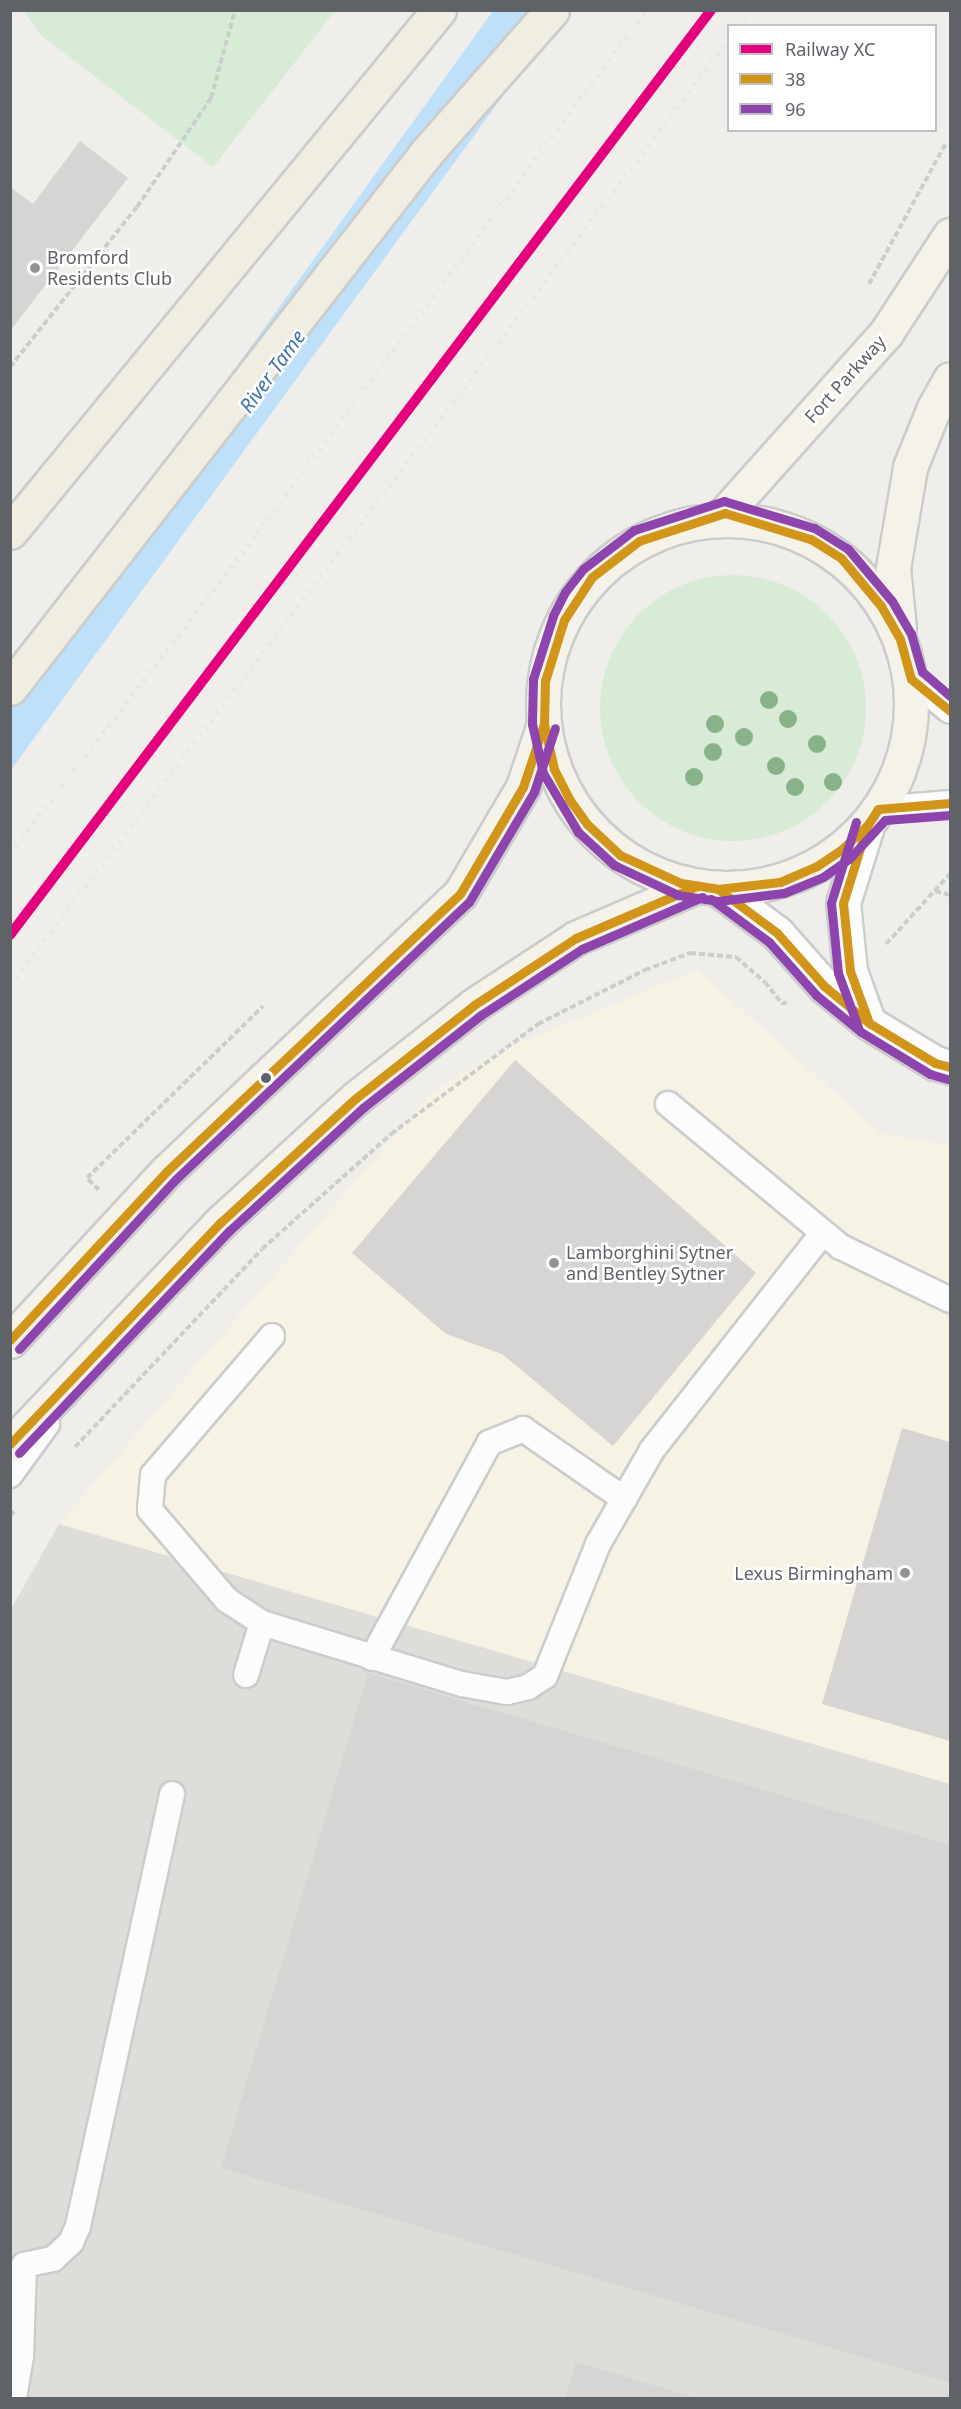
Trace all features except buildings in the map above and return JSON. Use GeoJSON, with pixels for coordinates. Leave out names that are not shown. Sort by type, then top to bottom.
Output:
{"type":"FeatureCollection","features":[{"type":"Feature","properties":{"kind":"highway"},"geometry":{"type":"LineString","coordinates":[[10,532],[440,10]]}},
{"type":"Feature","properties":{"kind":"highway"},"geometry":{"type":"LineString","coordinates":[[10,688],[427,152],[552,10]]}},
{"type":"Feature","properties":{"kind":"main road","name":"Fort Parkway"},"geometry":{"type":"LineString","coordinates":[[725,513],[886,333],[951,235]]}},
{"type":"Feature","properties":{"kind":"main road"},"geometry":{"type":"LineString","coordinates":[[900,639],[864,580],[841,558],[810,539],[725,513],[664,530],[639,541],[592,577],[575,598],[551,652],[545,681],[544,724],[554,769],[587,824],[620,855],[647,871],[708,887],[756,887],[808,870],[842,849],[873,818],[898,767],[910,679],[900,639],[893,568],[910,467],[934,408],[951,379]]}},
{"type":"Feature","properties":{"kind":"main road"},"geometry":{"type":"LineString","coordinates":[[10,1341],[167,1171],[460,894],[523,787],[544,724]]}},
{"type":"Feature","properties":{"kind":"main road"},"geometry":{"type":"LineString","coordinates":[[10,1445],[221,1222],[348,1105],[474,1005],[576,938],[708,887]]}},
{"type":"Feature","properties":{"kind":"street"},"geometry":{"type":"LineString","coordinates":[[837,978],[843,903],[873,818]]}},
{"type":"Feature","properties":{"kind":"street"},"geometry":{"type":"LineString","coordinates":[[708,887],[777,933],[837,978],[869,1023],[945,1069]]}},
{"type":"Feature","properties":{"kind":"lane"},"geometry":{"type":"LineString","coordinates":[[910,679],[951,711]]}},
{"type":"Feature","properties":{"kind":"lane"},"geometry":{"type":"LineString","coordinates":[[873,818],[951,802]]}},
{"type":"Feature","properties":{"kind":"lane"},"geometry":{"type":"LineString","coordinates":[[668,1104],[841,1247],[951,1300]]}},
{"type":"Feature","properties":{"kind":"lane"},"geometry":{"type":"LineString","coordinates":[[272,1336],[153,1475],[150,1510],[228,1600],[262,1623],[462,1684],[507,1692],[528,1687],[545,1676],[598,1544],[652,1450],[823,1233]]}},
{"type":"Feature","properties":{"kind":"lane"},"geometry":{"type":"LineString","coordinates":[[10,1475],[108,1340]]}},
{"type":"Feature","properties":{"kind":"lane"},"geometry":{"type":"LineString","coordinates":[[372,1658],[489,1443],[523,1429],[624,1499]]}},
{"type":"Feature","properties":{"kind":"lane"},"geometry":{"type":"LineString","coordinates":[[246,1675],[262,1623]]}},
{"type":"Feature","properties":{"kind":"lane"},"geometry":{"type":"LineString","coordinates":[[14,2398],[21,2356],[17,2261],[53,2259],[71,2242],[78,2226],[172,1794]]}},
{"type":"Feature","properties":{"kind":"path"},"geometry":{"type":"LineString","coordinates":[[10,367],[137,207],[212,98],[235,10]]}},
{"type":"Feature","properties":{"kind":"path"},"geometry":{"type":"LineString","coordinates":[[67,1455],[262,1249],[391,1134],[538,1024],[645,970],[690,953],[736,957],[765,982],[782,1004],[837,978],[878,954],[951,874]]}},
{"type":"Feature","properties":{"kind":"path"},"geometry":{"type":"LineString","coordinates":[[935,891],[951,895]]}},
{"type":"Feature","properties":{"kind":"path"},"geometry":{"type":"LineString","coordinates":[[10,1516],[19,1507]]}},
{"type":"Feature","properties":{"kind":"shaded area"},"geometry":{"type":"Polygon","coordinates":[[[697,970],[880,1133],[950,1146],[950,1784],[59,1524],[431,1094],[497,1052],[697,970]]]}},
{"type":"Feature","properties":{"kind":"shaded area"},"geometry":{"type":"Polygon","coordinates":[[[59,1524],[950,1784],[950,2398],[11,2398],[11,1609],[59,1524]]]}},
{"type":"Feature","properties":{"kind":"green space"},"geometry":{"type":"Polygon","coordinates":[[[23,11],[335,11],[213,167],[42,36],[23,11]]]}},
{"type":"Feature","properties":{"kind":"green space"},"geometry":{"type":"Polygon","coordinates":[[[720,575],[746,575],[772,580],[796,590],[818,605],[836,623],[851,645],[861,669],[866,708],[861,747],[851,771],[836,793],[818,811],[796,826],[772,836],[746,841],[720,841],[694,836],[670,826],[648,811],[630,793],[615,771],[605,747],[600,721],[600,695],[605,669],[615,645],[630,623],[648,605],[670,590],[694,580],[720,575]]]}},
{"type":"Feature","properties":{"kind":"water","name":"River Tame"},"geometry":{"type":"Polygon","coordinates":[[[493,11],[565,11],[11,770],[11,679],[493,11]]]}},
{"type":"Feature","properties":{"kind":"railway"},"geometry":{"type":"LineString","coordinates":[[10,853],[257,533],[646,10]]}},
{"type":"Feature","properties":{"kind":"railway"},"geometry":{"type":"LineString","coordinates":[[740,24],[751,10]]}},
{"type":"Feature","properties":{"kind":"railway"},"geometry":{"type":"LineString","coordinates":[[10,985],[727,41]]}},
{"type":"Feature","properties":{"kind":"rail line","name":"XC"},"geometry":{"type":"LineString","coordinates":[[10,935],[711,10]]}},
{"type":"Feature","properties":{"kind":"transit line","name":"96"},"geometry":{"type":"LineString","coordinates":[[950,696],[922,672],[911,634],[891,600],[848,549],[814,528],[724,501],[634,530],[583,569],[565,592],[553,616],[533,679],[532,724],[543,773],[578,832],[614,865],[678,895],[718,901],[784,893],[823,877],[849,859],[885,820],[950,815]]}},
{"type":"Feature","properties":{"kind":"transit line","name":"38"},"geometry":{"type":"LineString","coordinates":[[950,711],[911,679],[900,639],[881,606],[841,558],[810,539],[725,513],[639,541],[592,577],[564,620],[545,681],[544,724],[554,769],[569,799],[587,824],[620,855],[681,883],[718,889],[780,882],[817,866],[842,849],[867,826],[878,809],[950,803]]}},
{"type":"Feature","properties":{"kind":"transit line","name":"38"},"geometry":{"type":"LineString","coordinates":[[10,1340],[167,1171],[460,894],[523,787],[544,724]]}},
{"type":"Feature","properties":{"kind":"transit line","name":"96"},"geometry":{"type":"LineString","coordinates":[[19,1349],[176,1179],[469,902],[534,792],[555,728]]}},
{"type":"Feature","properties":{"kind":"transit line","name":"96"},"geometry":{"type":"LineString","coordinates":[[856,822],[831,903],[838,973],[858,1027]]}},
{"type":"Feature","properties":{"kind":"transit line","name":"38"},"geometry":{"type":"LineString","coordinates":[[867,826],[843,903],[850,971],[869,1023]]}},
{"type":"Feature","properties":{"kind":"transit line","name":"38"},"geometry":{"type":"LineString","coordinates":[[10,1444],[221,1222],[356,1098],[474,1005],[576,938],[697,886]]}},
{"type":"Feature","properties":{"kind":"transit line","name":"38"},"geometry":{"type":"LineString","coordinates":[[718,889],[777,933],[824,986],[869,1023],[935,1063],[950,1067]]}},
{"type":"Feature","properties":{"kind":"transit line","name":"96"},"geometry":{"type":"LineString","coordinates":[[19,1453],[229,1231],[364,1107],[481,1015],[582,949],[702,897]]}},
{"type":"Feature","properties":{"kind":"transit line","name":"96"},"geometry":{"type":"LineString","coordinates":[[711,899],[769,942],[816,995],[861,1032],[930,1074],[947,1079]]}},
{"type":"Feature","properties":{"kind":"place","name":"Bromford Residents Club"},"geometry":{"type":"Point","coordinates":[35,268]}},
{"type":"Feature","properties":{"kind":"place","name":"Lamborghini Sytner and Bentley Sytner"},"geometry":{"type":"Point","coordinates":[554,1263]}},
{"type":"Feature","properties":{"kind":"place","name":"Lexus Birmingham"},"geometry":{"type":"Point","coordinates":[905,1573]}}]}
